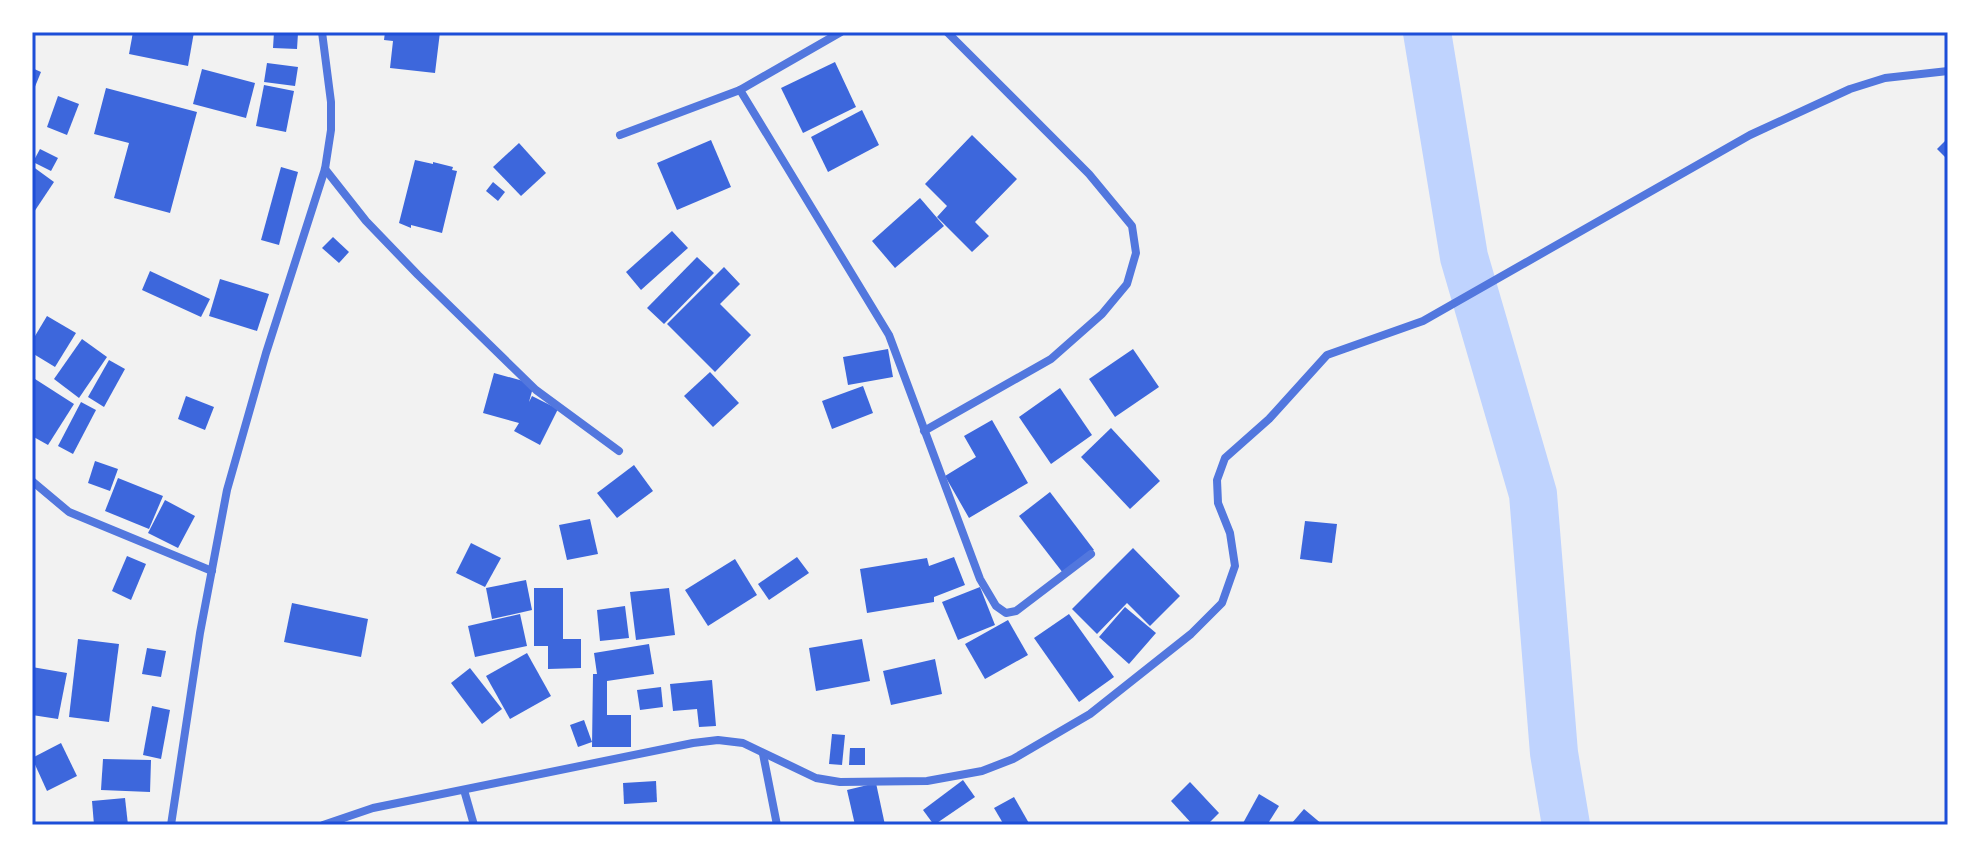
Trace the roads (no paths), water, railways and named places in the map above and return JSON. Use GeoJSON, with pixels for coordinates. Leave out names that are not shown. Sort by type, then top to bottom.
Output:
{"type":"FeatureCollection","features":[{"type":"Feature","properties":{"kind":"street"},"geometry":{"type":"LineString","coordinates":[[171,825],[212,571],[237,449],[325,169],[331,130],[331,102],[322,32]]}},
{"type":"Feature","properties":{"kind":"street"},"geometry":{"type":"LineString","coordinates":[[620,135],[740,90],[841,32]]}},
{"type":"Feature","properties":{"kind":"street"},"geometry":{"type":"LineString","coordinates":[[924,431],[1051,359],[1102,314],[1127,284],[1136,253],[1132,226],[1089,174],[947,32]]}},
{"type":"Feature","properties":{"kind":"street"},"geometry":{"type":"LineString","coordinates":[[323,825],[373,808],[718,740],[743,743],[816,778],[840,782],[927,781],[982,771],[1038,746],[1090,714],[1191,634],[1222,603],[1235,566],[1230,533],[1218,503],[1217,480],[1225,458],[1269,419],[1327,355],[1423,321],[1750,135],[1850,89],[1885,78],[1948,71]]}},
{"type":"Feature","properties":{"kind":"street"},"geometry":{"type":"LineString","coordinates":[[740,90],[889,335],[980,579],[996,606],[1006,613],[1016,611],[1091,554]]}},
{"type":"Feature","properties":{"kind":"street"},"geometry":{"type":"LineString","coordinates":[[325,169],[366,221],[536,390],[619,451]]}},
{"type":"Feature","properties":{"kind":"street"},"geometry":{"type":"LineString","coordinates":[[32,481],[69,512],[212,571]]}},
{"type":"Feature","properties":{"kind":"street"},"geometry":{"type":"LineString","coordinates":[[763,754],[777,825]]}},
{"type":"Feature","properties":{"kind":"street"},"geometry":{"type":"LineString","coordinates":[[464,790],[474,825]]}},
{"type":"Feature","properties":{"kind":"waterway"},"geometry":{"type":"LineString","coordinates":[[1427,32],[1464,257],[1533,494],[1554,753],[1566,825]]}}]}
